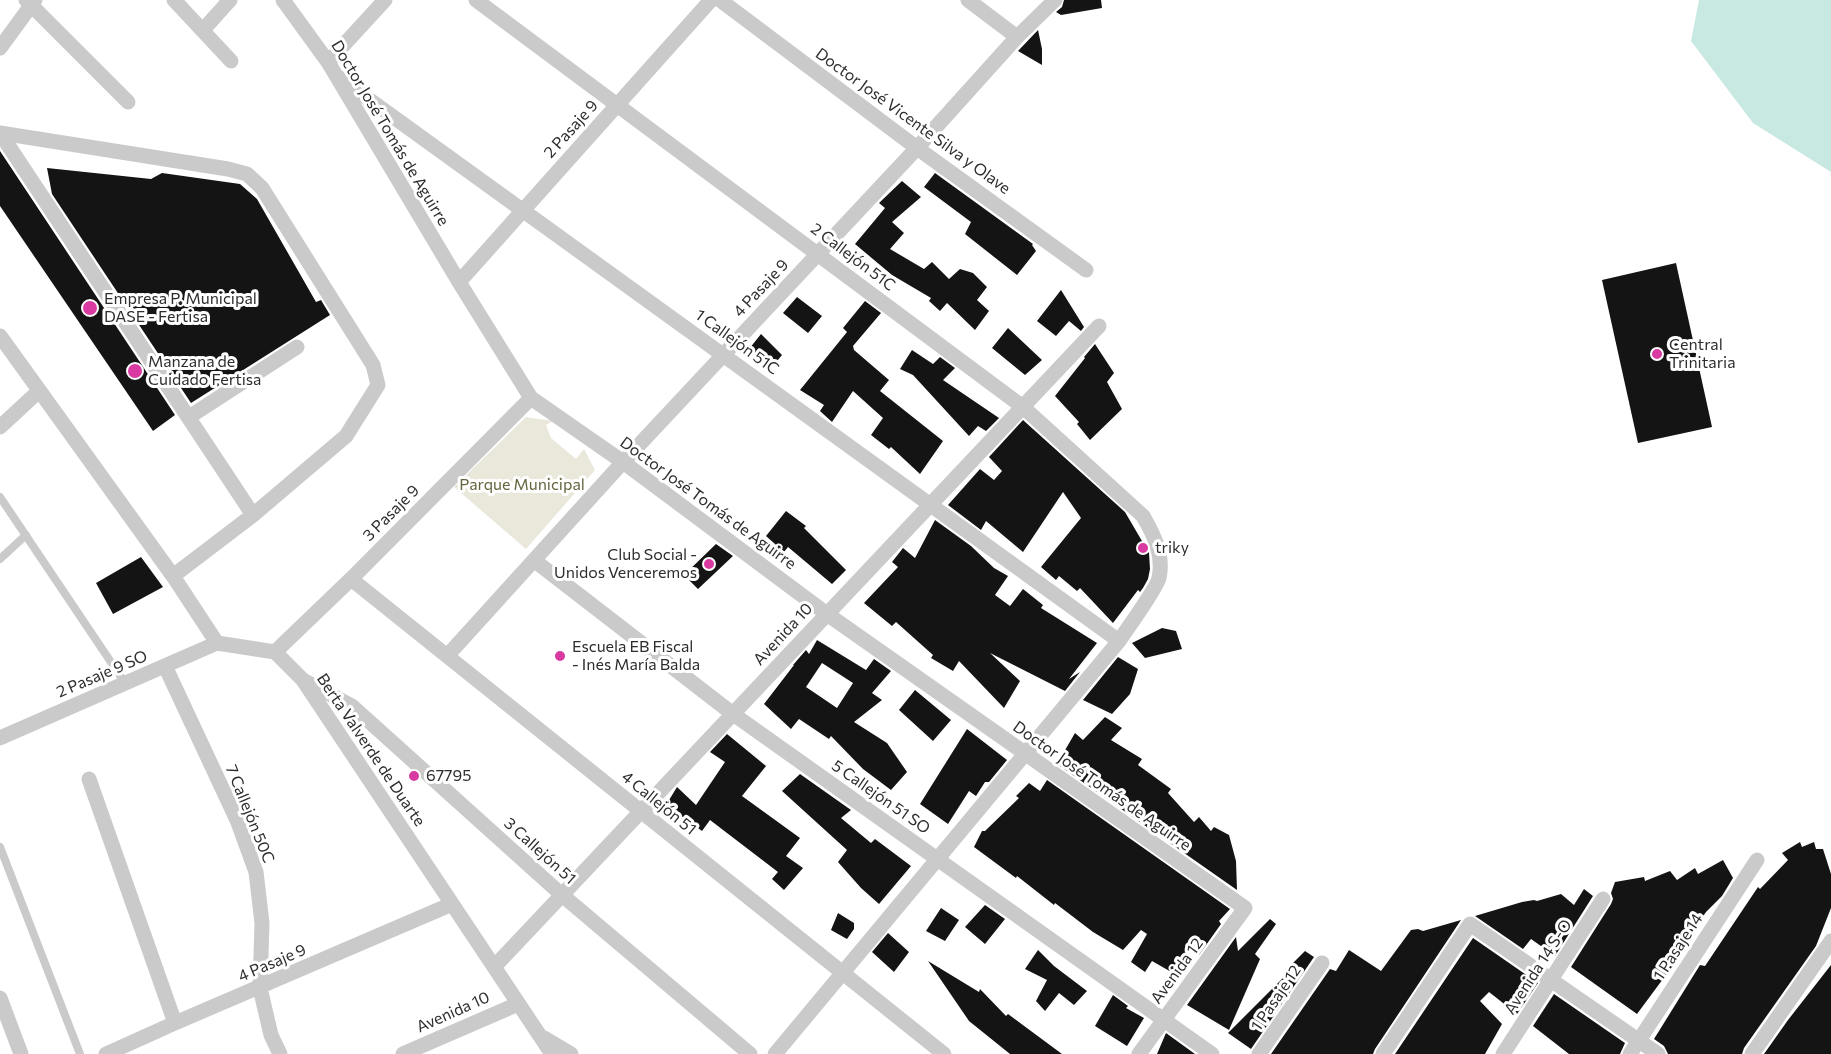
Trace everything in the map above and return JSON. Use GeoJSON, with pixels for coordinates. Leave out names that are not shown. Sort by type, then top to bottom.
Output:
{"type":"FeatureCollection","features":[{"type":"Feature","properties":{"kind":"street"},"geometry":{"type":"LineString","coordinates":[[174,0],[231,61]]}},
{"type":"Feature","properties":{"kind":"street"},"geometry":{"type":"LineString","coordinates":[[203,30],[230,0]]}},
{"type":"Feature","properties":{"kind":"street","name":"Doctor José Tomás de Aguirre"},"geometry":{"type":"LineString","coordinates":[[283,0],[330,68],[531,398],[623,462],[827,614],[1245,908]]}},
{"type":"Feature","properties":{"kind":"street"},"geometry":{"type":"LineString","coordinates":[[330,68],[385,0]]}},
{"type":"Feature","properties":{"kind":"street","name":"2 Callejón 51C"},"geometry":{"type":"LineString","coordinates":[[476,0],[1023,407],[1143,516],[1154,535],[1160,560],[1159,580],[1119,641]]}},
{"type":"Feature","properties":{"kind":"street","name":"2 Pasaje 9"},"geometry":{"type":"LineString","coordinates":[[459,282],[711,0]]}},
{"type":"Feature","properties":{"kind":"street","name":"Doctor José Vicente Silva y Olave"},"geometry":{"type":"LineString","coordinates":[[720,0],[916,148],[1086,270]]}},
{"type":"Feature","properties":{"kind":"street"},"geometry":{"type":"LineString","coordinates":[[968,0],[1017,37]]}},
{"type":"Feature","properties":{"kind":"street","name":"4 Pasaje 9"},"geometry":{"type":"LineString","coordinates":[[447,656],[623,462],[1017,37],[1054,0]]}},
{"type":"Feature","properties":{"kind":"street"},"geometry":{"type":"LineString","coordinates":[[0,48],[31,2],[128,102]]}},
{"type":"Feature","properties":{"kind":"street","name":"1 Callejón 51C"},"geometry":{"type":"LineString","coordinates":[[330,68],[1119,641]]}},
{"type":"Feature","properties":{"kind":"street"},"geometry":{"type":"LineString","coordinates":[[0,133],[253,515]]}},
{"type":"Feature","properties":{"kind":"street"},"geometry":{"type":"LineString","coordinates":[[0,133],[228,168],[247,174],[262,188],[373,365],[378,386],[346,436],[253,515],[173,576]]}},
{"type":"Feature","properties":{"kind":"street","name":"Avenida 10"},"geometry":{"type":"LineString","coordinates":[[494,968],[1099,326]]}},
{"type":"Feature","properties":{"kind":"street"},"geometry":{"type":"LineString","coordinates":[[0,336],[173,576],[217,643],[275,652]]}},
{"type":"Feature","properties":{"kind":"street"},"geometry":{"type":"LineString","coordinates":[[189,417],[297,347]]}},
{"type":"Feature","properties":{"kind":"street"},"geometry":{"type":"LineString","coordinates":[[0,427],[39,391]]}},
{"type":"Feature","properties":{"kind":"street","name":"3 Pasaje 9"},"geometry":{"type":"LineString","coordinates":[[275,652],[531,398]]}},
{"type":"Feature","properties":{"kind":"street","name":"5 Callejón 51 SO"},"geometry":{"type":"LineString","coordinates":[[535,561],[733,714],[1212,1054]]}},
{"type":"Feature","properties":{"kind":"street","name":"4 Callejón 51"},"geometry":{"type":"LineString","coordinates":[[351,579],[944,1054]]}},
{"type":"Feature","properties":{"kind":"street"},"geometry":{"type":"LineString","coordinates":[[776,1054],[1119,641]]}},
{"type":"Feature","properties":{"kind":"street","name":"2 Pasaje 9 SO"},"geometry":{"type":"LineString","coordinates":[[0,738],[217,643]]}},
{"type":"Feature","properties":{"kind":"street","name":"Berta Valverde de Duarte"},"geometry":{"type":"LineString","coordinates":[[275,652],[303,680],[552,1054]]}},
{"type":"Feature","properties":{"kind":"street","name":"7 Callejón 50C"},"geometry":{"type":"LineString","coordinates":[[165,666],[237,819],[256,872],[262,923],[260,988],[271,1035],[280,1054]]}},
{"type":"Feature","properties":{"kind":"street","name":"3 Callejón 51"},"geometry":{"type":"LineString","coordinates":[[303,680],[352,706],[562,895],[750,1054]]}},
{"type":"Feature","properties":{"kind":"street"},"geometry":{"type":"LineString","coordinates":[[89,779],[175,1023]]}},
{"type":"Feature","properties":{"kind":"street","name":"1 Pasaje 14"},"geometry":{"type":"LineString","coordinates":[[1630,1054],[1757,860]]}},
{"type":"Feature","properties":{"kind":"street","name":"Avenida 14 S-O"},"geometry":{"type":"LineString","coordinates":[[1503,1054],[1603,899]]}},
{"type":"Feature","properties":{"kind":"street","name":"4 Pasaje 9"},"geometry":{"type":"LineString","coordinates":[[106,1054],[452,904]]}},
{"type":"Feature","properties":{"kind":"street","name":"Avenida 12"},"geometry":{"type":"LineString","coordinates":[[1139,1054],[1245,908]]}},
{"type":"Feature","properties":{"kind":"street"},"geometry":{"type":"LineString","coordinates":[[1383,1054],[1470,924],[1658,1054]]}},
{"type":"Feature","properties":{"kind":"street"},"geometry":{"type":"LineString","coordinates":[[1752,1054],[1831,941]]}},
{"type":"Feature","properties":{"kind":"street","name":"1 Pasaje 12"},"geometry":{"type":"LineString","coordinates":[[1259,1054],[1322,963]]}},
{"type":"Feature","properties":{"kind":"street"},"geometry":{"type":"LineString","coordinates":[[0,998],[21,1054]]}},
{"type":"Feature","properties":{"kind":"street","name":"Avenida 10"},"geometry":{"type":"LineString","coordinates":[[411,1052],[518,1004]]}},
{"type":"Feature","properties":{"kind":"street"},"geometry":{"type":"LineString","coordinates":[[541,1036],[571,1054]]}},
{"type":"Feature","properties":{"kind":"lane"},"geometry":{"type":"LineString","coordinates":[[0,497],[125,683]]}},
{"type":"Feature","properties":{"kind":"lane"},"geometry":{"type":"LineString","coordinates":[[0,559],[26,535]]}},
{"type":"Feature","properties":{"kind":"lane"},"geometry":{"type":"LineString","coordinates":[[0,847],[80,1054]]}},
{"type":"Feature","properties":{"kind":"green space","name":"Parque Municipal"},"geometry":{"type":"Polygon","coordinates":[[[526,417],[553,421],[546,425],[551,438],[576,459],[584,449],[595,470],[526,549],[454,487],[526,417]]]}},
{"type":"Feature","properties":{"kind":"shaded area"},"geometry":{"type":"Polygon","coordinates":[[[1699,0],[1831,0],[1831,172],[1753,123],[1691,41],[1699,0]]]}},
{"type":"Feature","properties":{"kind":"building"},"geometry":{"type":"Polygon","coordinates":[[[1064,0],[1101,0],[1102,8],[1061,15],[1056,12],[1062,7],[1064,0]]]}},
{"type":"Feature","properties":{"kind":"building"},"geometry":{"type":"Polygon","coordinates":[[[1038,30],[1042,49],[1042,65],[1018,51],[1038,30]]]}},
{"type":"Feature","properties":{"kind":"building","name":"Empresa P. Municipal DASE - Fertisa"},"geometry":{"type":"Polygon","coordinates":[[[0,151],[175,415],[153,431],[0,206],[0,151]]]}},
{"type":"Feature","properties":{"kind":"building"},"geometry":{"type":"Polygon","coordinates":[[[47,168],[151,179],[162,173],[240,184],[257,199],[316,302],[321,300],[330,315],[191,403],[52,194],[47,168]]]}},
{"type":"Feature","properties":{"kind":"building"},"geometry":{"type":"Polygon","coordinates":[[[935,173],[1033,244],[1036,251],[1017,275],[965,234],[971,222],[924,187],[935,173]]]}},
{"type":"Feature","properties":{"kind":"building"},"geometry":{"type":"Polygon","coordinates":[[[902,181],[921,197],[892,222],[904,233],[890,249],[924,269],[932,262],[949,279],[960,269],[973,273],[987,287],[977,300],[989,311],[975,330],[947,303],[940,311],[929,301],[931,298],[892,275],[855,244],[885,208],[879,203],[902,181]]]}},
{"type":"Feature","properties":{"kind":"building","name":"Central Trinitaria"},"geometry":{"type":"Polygon","coordinates":[[[1676,263],[1712,427],[1638,443],[1602,280],[1676,263]]]}},
{"type":"Feature","properties":{"kind":"building"},"geometry":{"type":"Polygon","coordinates":[[[1061,290],[1084,327],[1081,331],[1069,321],[1056,336],[1037,321],[1061,290]]]}},
{"type":"Feature","properties":{"kind":"building"},"geometry":{"type":"Polygon","coordinates":[[[797,297],[822,316],[808,333],[783,313],[797,297]]]}},
{"type":"Feature","properties":{"kind":"building"},"geometry":{"type":"Polygon","coordinates":[[[865,301],[881,313],[853,346],[854,350],[889,380],[880,391],[943,441],[920,474],[891,447],[889,449],[871,435],[883,418],[853,391],[832,422],[820,411],[824,405],[800,390],[847,332],[843,328],[865,301]]]}},
{"type":"Feature","properties":{"kind":"building"},"geometry":{"type":"Polygon","coordinates":[[[1008,328],[1042,360],[1025,375],[992,348],[1008,328]]]}},
{"type":"Feature","properties":{"kind":"building"},"geometry":{"type":"Polygon","coordinates":[[[761,334],[782,355],[773,366],[749,349],[761,334]]]}},
{"type":"Feature","properties":{"kind":"building"},"geometry":{"type":"Polygon","coordinates":[[[1095,344],[1114,373],[1107,382],[1122,409],[1090,440],[1077,424],[1079,422],[1055,396],[1095,344]]]}},
{"type":"Feature","properties":{"kind":"building"},"geometry":{"type":"Polygon","coordinates":[[[912,350],[933,364],[940,357],[955,368],[943,380],[999,418],[986,431],[978,426],[969,436],[913,375],[900,369],[912,350]]]}},
{"type":"Feature","properties":{"kind":"building"},"geometry":{"type":"Polygon","coordinates":[[[1023,420],[1125,512],[1149,553],[1148,579],[1140,592],[1138,590],[1113,623],[1080,588],[1077,591],[1059,576],[1056,580],[1041,567],[1081,518],[1063,492],[1023,552],[986,521],[981,530],[948,505],[980,469],[994,480],[1002,471],[989,457],[1023,420]]]}},
{"type":"Feature","properties":{"kind":"building"},"geometry":{"type":"Polygon","coordinates":[[[786,511],[806,526],[804,528],[846,570],[832,584],[788,547],[784,552],[766,536],[786,511]]]}},
{"type":"Feature","properties":{"kind":"building"},"geometry":{"type":"Polygon","coordinates":[[[935,520],[971,546],[994,568],[1008,576],[995,595],[1010,606],[1023,589],[1043,605],[1041,608],[1097,643],[1069,679],[1080,672],[1065,691],[990,653],[1020,681],[1004,708],[959,661],[953,671],[931,658],[933,655],[896,622],[892,626],[864,603],[898,567],[892,562],[903,548],[915,558],[935,520]]]}},
{"type":"Feature","properties":{"kind":"building","name":"Club Social - Unidos Venceremos"},"geometry":{"type":"Polygon","coordinates":[[[716,544],[733,556],[698,589],[684,575],[716,544]]]}},
{"type":"Feature","properties":{"kind":"building"},"geometry":{"type":"Polygon","coordinates":[[[141,557],[163,587],[113,614],[96,583],[141,557]]]}},
{"type":"Feature","properties":{"kind":"building"},"geometry":{"type":"Polygon","coordinates":[[[1162,628],[1176,631],[1182,649],[1145,658],[1132,643],[1162,628]]]}},
{"type":"Feature","properties":{"kind":"building"},"geometry":{"type":"Polygon","coordinates":[[[817,640],[866,670],[874,659],[891,671],[872,693],[882,700],[854,722],[887,743],[907,772],[891,790],[863,769],[831,736],[829,739],[799,719],[791,729],[764,704],[806,650],[809,654],[817,640]],[[822,663],[806,687],[837,708],[853,683],[822,663]]]}},
{"type":"Feature","properties":{"kind":"building"},"geometry":{"type":"Polygon","coordinates":[[[1118,657],[1138,669],[1130,694],[1112,714],[1083,700],[1118,657]]]}},
{"type":"Feature","properties":{"kind":"building"},"geometry":{"type":"Polygon","coordinates":[[[915,690],[951,720],[933,741],[899,710],[915,690]]]}},
{"type":"Feature","properties":{"kind":"building"},"geometry":{"type":"Polygon","coordinates":[[[1105,717],[1122,728],[1111,740],[1142,759],[1138,765],[1171,789],[1168,793],[1194,822],[1199,817],[1211,831],[1214,827],[1229,835],[1236,861],[1237,890],[1057,764],[1075,733],[1083,740],[1105,717]]]}},
{"type":"Feature","properties":{"kind":"building"},"geometry":{"type":"Polygon","coordinates":[[[967,729],[1007,760],[989,782],[985,782],[976,796],[969,791],[948,824],[920,804],[967,729]]]}},
{"type":"Feature","properties":{"kind":"building"},"geometry":{"type":"Polygon","coordinates":[[[727,734],[766,766],[742,796],[800,838],[786,856],[803,868],[784,890],[772,879],[778,872],[710,820],[702,831],[666,805],[677,787],[696,805],[725,762],[710,752],[727,734]]]}},
{"type":"Feature","properties":{"kind":"building"},"geometry":{"type":"Polygon","coordinates":[[[800,774],[851,810],[841,818],[871,843],[875,839],[911,866],[879,904],[838,862],[847,850],[782,791],[800,774]]]}},
{"type":"Feature","properties":{"kind":"building"},"geometry":{"type":"Polygon","coordinates":[[[1047,780],[1230,909],[1219,921],[1221,924],[1199,955],[1188,949],[1173,973],[1152,961],[1145,972],[1131,962],[1147,934],[1141,930],[1123,950],[1093,932],[974,847],[982,831],[985,831],[1019,798],[1016,796],[1029,783],[1040,791],[1047,780]]]}},
{"type":"Feature","properties":{"kind":"building"},"geometry":{"type":"Polygon","coordinates":[[[1800,842],[1802,847],[1814,842],[1816,849],[1823,849],[1831,874],[1831,908],[1816,946],[1742,1054],[1668,1054],[1664,1046],[1654,1039],[1700,965],[1705,966],[1758,887],[1760,889],[1788,860],[1782,853],[1800,842]]]}},
{"type":"Feature","properties":{"kind":"building"},"geometry":{"type":"Polygon","coordinates":[[[1723,860],[1733,878],[1722,896],[1706,912],[1692,932],[1680,956],[1637,1014],[1571,967],[1611,904],[1613,899],[1611,893],[1615,882],[1644,877],[1645,881],[1670,871],[1677,880],[1695,868],[1698,874],[1723,860]]]}},
{"type":"Feature","properties":{"kind":"building"},"geometry":{"type":"Polygon","coordinates":[[[1584,889],[1593,896],[1555,956],[1531,939],[1523,949],[1475,916],[1522,902],[1537,901],[1561,894],[1574,905],[1584,889]]]}},
{"type":"Feature","properties":{"kind":"building"},"geometry":{"type":"Polygon","coordinates":[[[985,905],[1005,919],[985,944],[965,927],[985,905]]]}},
{"type":"Feature","properties":{"kind":"building"},"geometry":{"type":"Polygon","coordinates":[[[941,908],[959,920],[945,941],[926,931],[941,908]]]}},
{"type":"Feature","properties":{"kind":"building"},"geometry":{"type":"Polygon","coordinates":[[[838,913],[854,923],[854,929],[847,939],[831,930],[838,913]]]}},
{"type":"Feature","properties":{"kind":"building"},"geometry":{"type":"Polygon","coordinates":[[[1270,919],[1276,924],[1255,954],[1260,959],[1229,1030],[1187,1005],[1236,937],[1238,951],[1270,919]]]}},
{"type":"Feature","properties":{"kind":"building"},"geometry":{"type":"Polygon","coordinates":[[[1461,920],[1373,1054],[1271,1054],[1330,969],[1336,971],[1349,950],[1381,971],[1411,930],[1423,931],[1461,920]]]}},
{"type":"Feature","properties":{"kind":"building"},"geometry":{"type":"Polygon","coordinates":[[[888,933],[909,952],[894,972],[872,952],[888,933]]]}},
{"type":"Feature","properties":{"kind":"building"},"geometry":{"type":"Polygon","coordinates":[[[1473,938],[1538,983],[1517,1014],[1489,992],[1480,1001],[1502,1024],[1485,1054],[1395,1054],[1473,938]]]}},
{"type":"Feature","properties":{"kind":"building"},"geometry":{"type":"Polygon","coordinates":[[[1038,950],[1054,966],[1087,991],[1074,1005],[1059,993],[1045,1011],[1036,1001],[1047,980],[1025,969],[1038,950]]]}},
{"type":"Feature","properties":{"kind":"building"},"geometry":{"type":"Polygon","coordinates":[[[1305,951],[1314,957],[1251,1049],[1228,1033],[1283,978],[1289,967],[1305,951]]]}},
{"type":"Feature","properties":{"kind":"building"},"geometry":{"type":"Polygon","coordinates":[[[928,961],[979,992],[980,989],[1006,1016],[1008,1014],[1062,1054],[1010,1054],[969,1021],[928,961]]]}},
{"type":"Feature","properties":{"kind":"building"},"geometry":{"type":"Polygon","coordinates":[[[1831,965],[1831,1054],[1764,1054],[1788,1020],[1831,965]]]}},
{"type":"Feature","properties":{"kind":"building"},"geometry":{"type":"Polygon","coordinates":[[[1554,994],[1625,1043],[1620,1054],[1569,1054],[1533,1026],[1554,994]]]}},
{"type":"Feature","properties":{"kind":"building"},"geometry":{"type":"Polygon","coordinates":[[[1113,995],[1128,1006],[1126,1008],[1144,1018],[1127,1046],[1095,1026],[1113,995]]]}},
{"type":"Feature","properties":{"kind":"building"},"geometry":{"type":"Polygon","coordinates":[[[1166,1033],[1195,1054],[1157,1054],[1166,1033]]]}},
{"type":"Feature","properties":{"kind":"place","name":"Empresa P. Municipal DASE - Fertisa"},"geometry":{"type":"Point","coordinates":[90,308]}},
{"type":"Feature","properties":{"kind":"place","name":"Central Trinitaria"},"geometry":{"type":"Point","coordinates":[1657,354]}},
{"type":"Feature","properties":{"kind":"place","name":"Manzana de Cuidado Fertisa"},"geometry":{"type":"Point","coordinates":[135,371]}},
{"type":"Feature","properties":{"kind":"place","name":"triky"},"geometry":{"type":"Point","coordinates":[1143,548]}},
{"type":"Feature","properties":{"kind":"place","name":"Club Social - Unidos Venceremos"},"geometry":{"type":"Point","coordinates":[709,564]}},
{"type":"Feature","properties":{"kind":"place","name":"Escuela EB Fiscal - Inés María Balda"},"geometry":{"type":"Point","coordinates":[560,656]}},
{"type":"Feature","properties":{"kind":"place","name":"67795"},"geometry":{"type":"Point","coordinates":[414,776]}}]}
